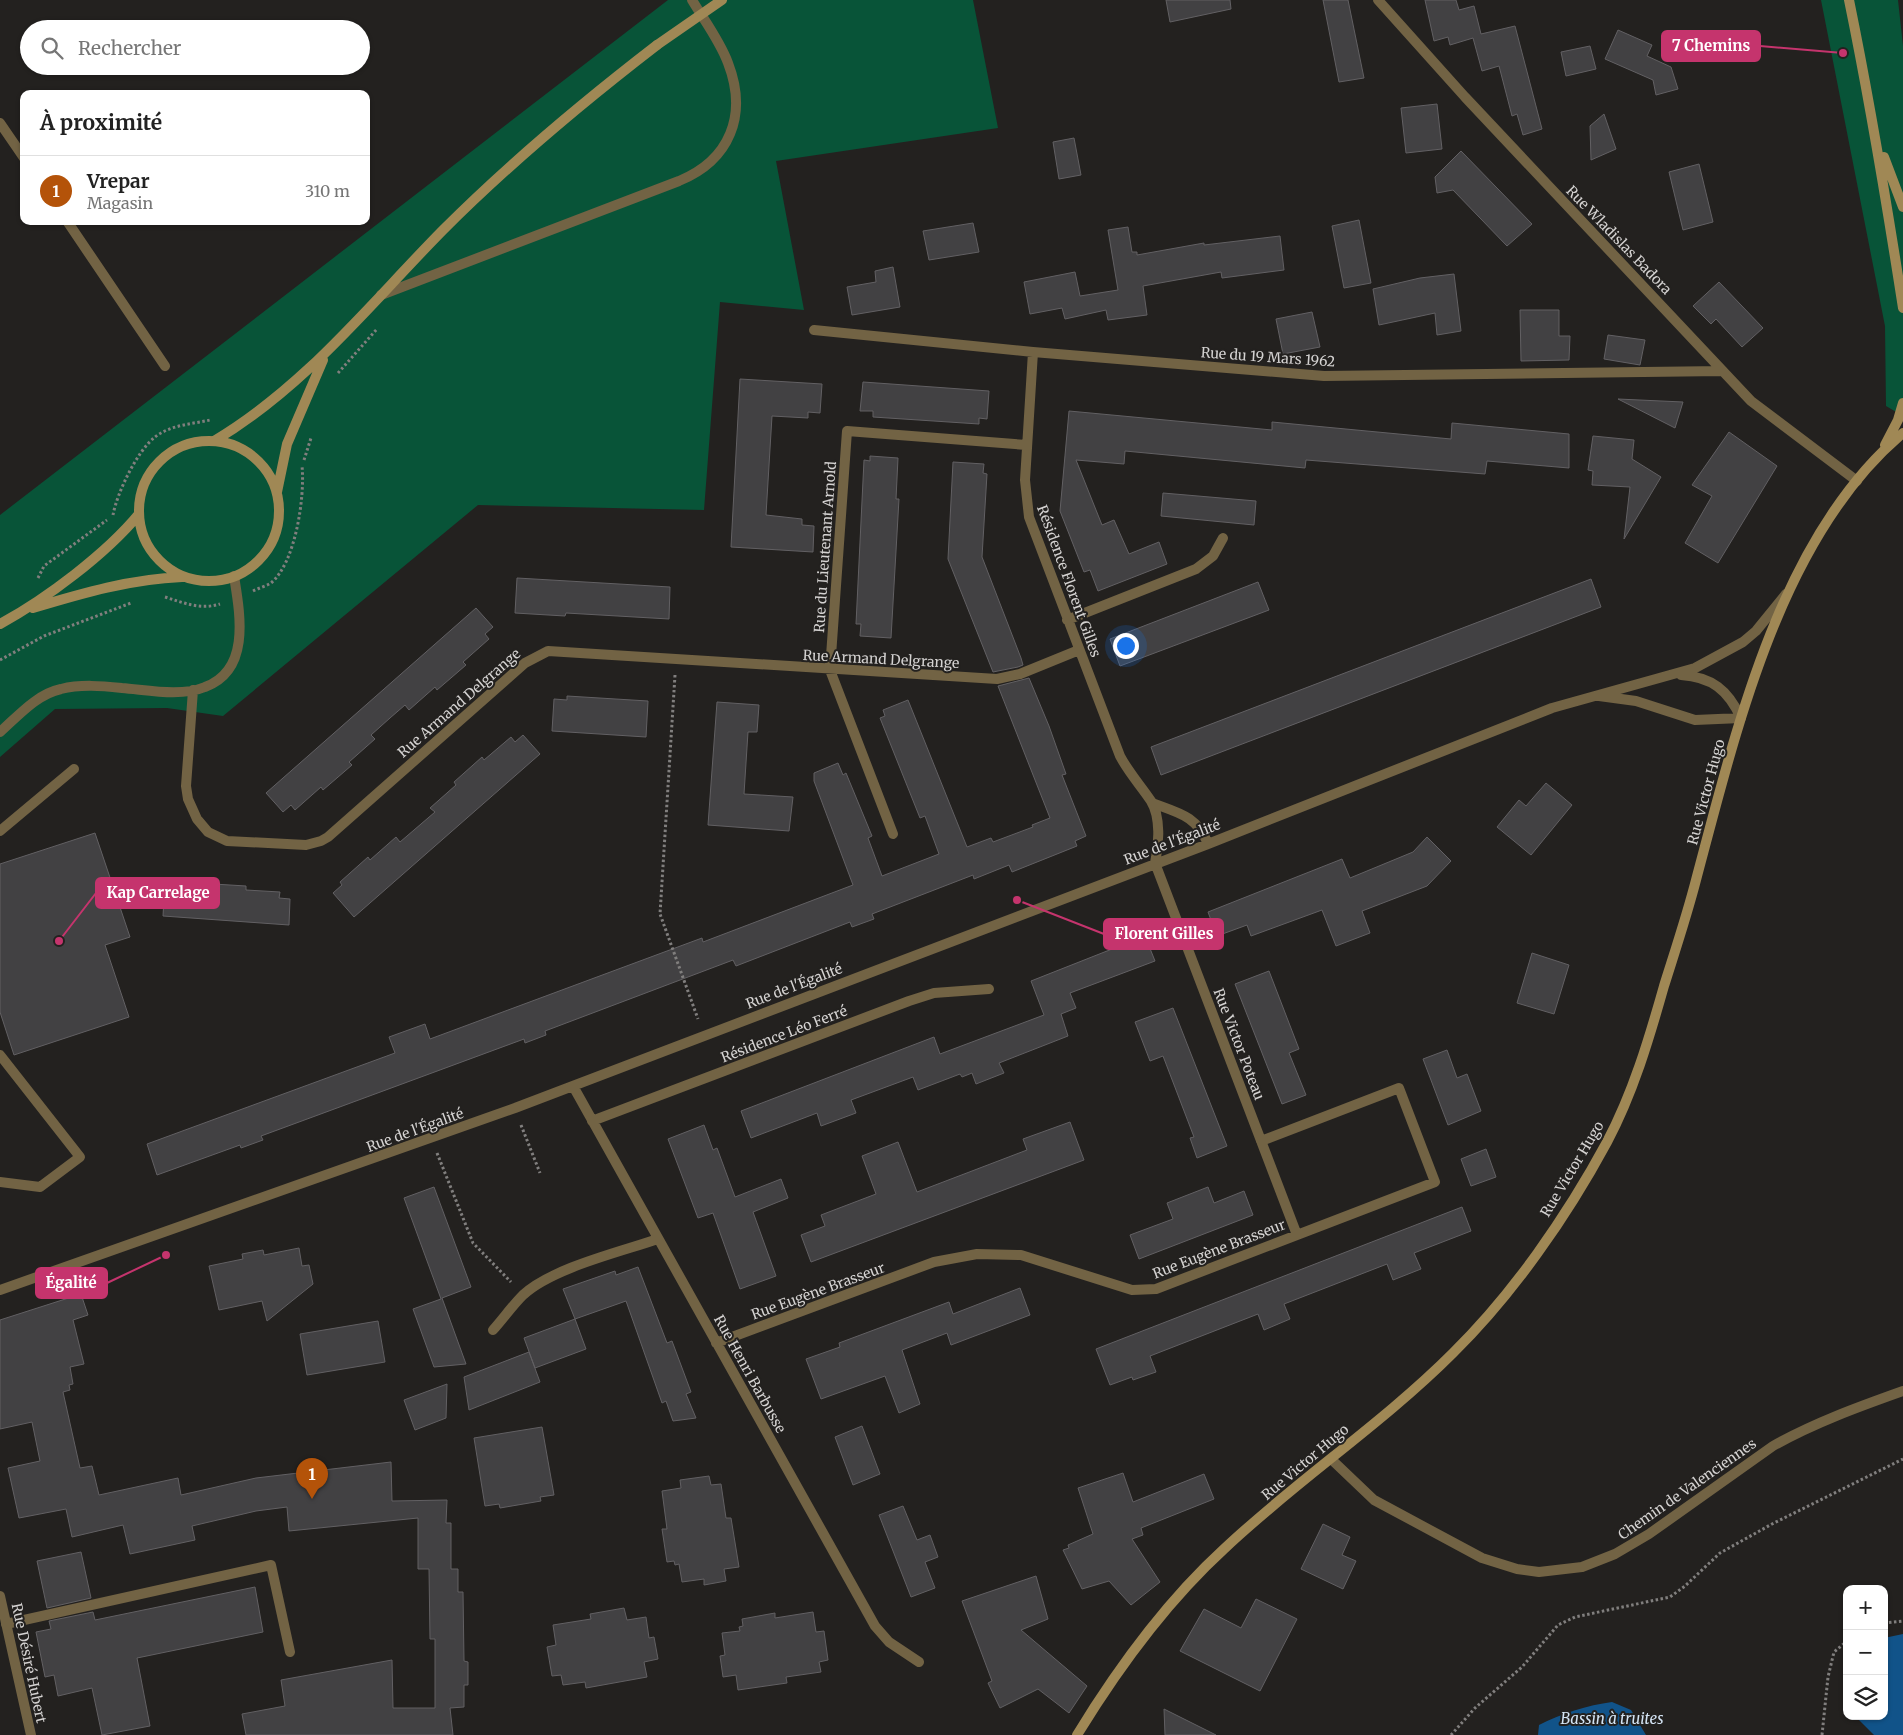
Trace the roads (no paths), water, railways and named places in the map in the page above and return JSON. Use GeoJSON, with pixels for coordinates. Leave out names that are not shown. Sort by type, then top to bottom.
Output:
{"type":"FeatureCollection","features":[{"type":"Feature","properties":{"kind":"street"},"geometry":{"type":"LineString","coordinates":[[380,296],[421,278],[692,176],[712,162],[724,147],[731,132],[735,116],[736,90],[723,52],[692,0]]}},
{"type":"Feature","properties":{"kind":"street"},"geometry":{"type":"LineString","coordinates":[[214,441],[261,410],[325,355],[455,218],[574,110],[658,45],[722,0]]}},
{"type":"Feature","properties":{"kind":"street","name":"Rue Wladislas Badora"},"geometry":{"type":"LineString","coordinates":[[1378,0],[1465,97],[1722,371],[1763,412],[1857,481]]}},
{"type":"Feature","properties":{"kind":"street"},"geometry":{"type":"LineString","coordinates":[[1849,0],[1877,140],[1886,210],[1900,268],[1903,304]]}},
{"type":"Feature","properties":{"kind":"street"},"geometry":{"type":"LineString","coordinates":[[0,123],[20,152]]}},
{"type":"Feature","properties":{"kind":"street"},"geometry":{"type":"LineString","coordinates":[[1877,140],[1903,207]]}},
{"type":"Feature","properties":{"kind":"street"},"geometry":{"type":"LineString","coordinates":[[70,225],[166,366]]}},
{"type":"Feature","properties":{"kind":"street","name":"Rue du 19 Mars 1962"},"geometry":{"type":"LineString","coordinates":[[814,330],[1033,352],[1324,376],[1722,371]]}},
{"type":"Feature","properties":{"kind":"street","name":"Résidence Florent Gilles"},"geometry":{"type":"LineString","coordinates":[[1033,352],[1027,446],[1026,498],[1029,517],[1120,756],[1133,778],[1152,803],[1158,835],[1155,863]]}},
{"type":"Feature","properties":{"kind":"street"},"geometry":{"type":"LineString","coordinates":[[276,492],[286,444],[325,355]]}},
{"type":"Feature","properties":{"kind":"street"},"geometry":{"type":"LineString","coordinates":[[1882,450],[1898,420],[1903,403]]}},
{"type":"Feature","properties":{"kind":"street","name":"Rue du Lieutenant Arnold"},"geometry":{"type":"LineString","coordinates":[[892,834],[830,670],[847,431],[1027,446]]}},
{"type":"Feature","properties":{"kind":"street"},"geometry":{"type":"LineString","coordinates":[[1882,450],[1903,433]]}},
{"type":"Feature","properties":{"kind":"street"},"geometry":{"type":"LineString","coordinates":[[25,610],[104,587],[141,580],[184,577],[209,581],[234,576],[256,563],[271,542],[279,513],[276,492],[269,475],[249,454],[232,445],[214,441],[185,445],[160,461],[144,485],[139,514],[143,534],[152,552],[167,567],[184,577]]}},
{"type":"Feature","properties":{"kind":"street","name":"Rue Victor Hugo"},"geometry":{"type":"LineString","coordinates":[[1076,1735],[1132,1652],[1187,1586],[1229,1544],[1436,1370],[1473,1333],[1543,1244],[1609,1139],[1628,1095],[1652,1026],[1695,884],[1741,718],[1787,593],[1818,538],[1857,481],[1882,450]]}},
{"type":"Feature","properties":{"kind":"street"},"geometry":{"type":"LineString","coordinates":[[0,624],[25,610],[116,538],[139,514]]}},
{"type":"Feature","properties":{"kind":"street"},"geometry":{"type":"LineString","coordinates":[[1067,620],[1196,569],[1213,556],[1223,538]]}},
{"type":"Feature","properties":{"kind":"street"},"geometry":{"type":"LineString","coordinates":[[0,732],[38,700],[60,689],[85,686],[165,691],[193,690],[214,682],[232,666],[239,645],[238,598],[234,576]]}},
{"type":"Feature","properties":{"kind":"street","name":"Rue de l'Égalité"},"geometry":{"type":"LineString","coordinates":[[0,1290],[515,1108],[1208,844],[1552,708],[1593,695],[1676,674],[1710,661],[1743,642],[1762,624],[1787,593]]}},
{"type":"Feature","properties":{"kind":"street","name":"Rue Armand Delgrange"},"geometry":{"type":"LineString","coordinates":[[193,690],[186,786],[188,799],[197,819],[208,832],[227,841],[306,845],[321,841],[328,836],[533,657],[557,651],[830,670],[997,679],[1020,674],[1079,650]]}},
{"type":"Feature","properties":{"kind":"street","name":"Rue de l'Égalité"},"geometry":{"type":"LineString","coordinates":[[1593,695],[1636,701],[1695,720],[1741,718],[1729,697],[1716,684],[1700,677],[1676,674]]}},
{"type":"Feature","properties":{"kind":"street"},"geometry":{"type":"LineString","coordinates":[[0,832],[74,769]]}},
{"type":"Feature","properties":{"kind":"street"},"geometry":{"type":"LineString","coordinates":[[1152,803],[1190,818],[1201,830],[1208,844]]}},
{"type":"Feature","properties":{"kind":"street","name":"Rue Victor Poteau"},"geometry":{"type":"LineString","coordinates":[[1155,863],[1297,1235]]}},
{"type":"Feature","properties":{"kind":"street","name":"Résidence Léo Ferré"},"geometry":{"type":"LineString","coordinates":[[592,1122],[909,1001],[934,993],[989,989]]}},
{"type":"Feature","properties":{"kind":"street"},"geometry":{"type":"LineString","coordinates":[[0,1055],[80,1157],[40,1187],[0,1182]]}},
{"type":"Feature","properties":{"kind":"street","name":"Rue Henri Barbusse"},"geometry":{"type":"LineString","coordinates":[[572,1086],[875,1626],[889,1642],[919,1662]]}},
{"type":"Feature","properties":{"kind":"street","name":"Rue Eugène Brasseur"},"geometry":{"type":"LineString","coordinates":[[716,1343],[934,1262],[961,1256],[993,1253],[1020,1255],[1140,1291],[1156,1289],[1435,1182],[1399,1088],[1261,1141]]}},
{"type":"Feature","properties":{"kind":"street"},"geometry":{"type":"LineString","coordinates":[[493,1330],[523,1295],[536,1286],[566,1271],[658,1239]]}},
{"type":"Feature","properties":{"kind":"street","name":"Chemin de Valenciennes"},"geometry":{"type":"LineString","coordinates":[[1331,1459],[1374,1500],[1482,1558],[1517,1570],[1539,1572],[1562,1571],[1598,1562],[1632,1545],[1773,1446],[1812,1426],[1903,1391]]}},
{"type":"Feature","properties":{"kind":"street"},"geometry":{"type":"LineString","coordinates":[[6,1624],[271,1565],[290,1652]]}},
{"type":"Feature","properties":{"kind":"street","name":"Rue Désiré Hubert"},"geometry":{"type":"LineString","coordinates":[[0,1600],[31,1735]]}},
{"type":"Feature","properties":{"kind":"water"},"geometry":{"type":"Polygon","coordinates":[[[1903,1634],[1903,1735],[1874,1735],[1859,1720],[1888,1720],[1888,1637],[1903,1634]]]}},
{"type":"Feature","properties":{"kind":"water","name":"Bassin à truites"},"geometry":{"type":"Polygon","coordinates":[[[1612,1702],[1631,1710],[1646,1735],[1538,1735],[1539,1725],[1547,1721],[1584,1708],[1612,1702]]]}},
{"type":"Feature","properties":{"kind":"place","name":"7 Chemins"},"geometry":{"type":"Point","coordinates":[1843,53]}},
{"type":"Feature","properties":{"kind":"place","name":"Florent Gilles"},"geometry":{"type":"Point","coordinates":[1017,900]}},
{"type":"Feature","properties":{"kind":"place","name":"Kap Carrelage"},"geometry":{"type":"Point","coordinates":[59,941]}},
{"type":"Feature","properties":{"kind":"place","name":"Égalité"},"geometry":{"type":"Point","coordinates":[166,1255]}},
{"type":"Feature","properties":{"kind":"place","name":"Vrepar"},"geometry":{"type":"Point","coordinates":[312,1499]}}]}
